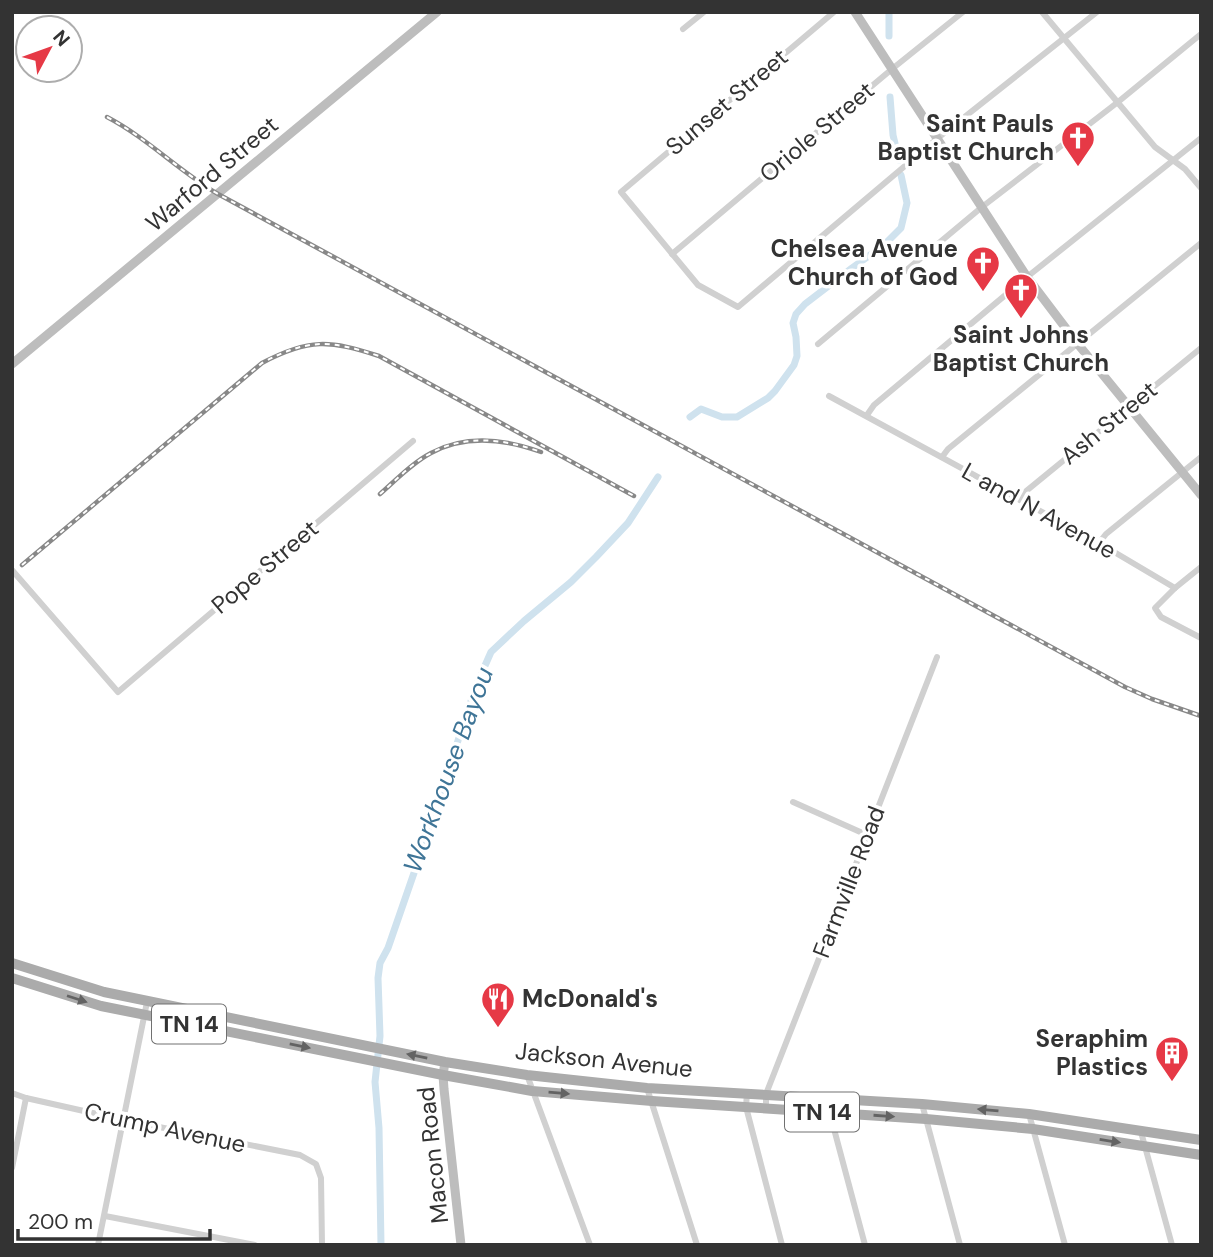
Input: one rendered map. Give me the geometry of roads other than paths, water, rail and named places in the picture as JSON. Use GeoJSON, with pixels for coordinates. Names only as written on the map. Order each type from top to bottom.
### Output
{"type":"FeatureCollection","features":[{"type":"Feature","properties":{"kind":"main road","name":"Warford Street"},"geometry":{"type":"LineString","coordinates":[[12,364],[437,12]]}},
{"type":"Feature","properties":{"kind":"main road"},"geometry":{"type":"LineString","coordinates":[[855,12],[1027,277],[1201,495]]}},
{"type":"Feature","properties":{"kind":"main road","name":"Jackson Avenue"},"geometry":{"type":"LineString","coordinates":[[12,964],[147,1002],[527,1076],[647,1088],[922,1104],[1029,1114],[1201,1140]]}},
{"type":"Feature","properties":{"kind":"main road","name":"Jackson Avenue"},"geometry":{"type":"LineString","coordinates":[[12,978],[100,1006],[532,1091],[1033,1129],[1201,1155]]}},
{"type":"Feature","properties":{"kind":"main road","name":"Macon Road"},"geometry":{"type":"LineString","coordinates":[[445,1062],[443,1075],[461,1245]]}},
{"type":"Feature","properties":{"kind":"street"},"geometry":{"type":"LineString","coordinates":[[683,29],[704,12]]}},
{"type":"Feature","properties":{"kind":"street","name":"Sunset Street"},"geometry":{"type":"LineString","coordinates":[[672,254],[621,192],[834,12]]}},
{"type":"Feature","properties":{"kind":"street","name":"Oriole Street"},"geometry":{"type":"LineString","coordinates":[[672,254],[963,12]]}},
{"type":"Feature","properties":{"kind":"street"},"geometry":{"type":"LineString","coordinates":[[1042,12],[1155,147],[1185,169],[1201,188]]}},
{"type":"Feature","properties":{"kind":"street"},"geometry":{"type":"LineString","coordinates":[[672,254],[698,285],[738,307],[938,138],[1097,12]]}},
{"type":"Feature","properties":{"kind":"street"},"geometry":{"type":"LineString","coordinates":[[818,344],[982,207],[1201,34]]}},
{"type":"Feature","properties":{"kind":"street"},"geometry":{"type":"LineString","coordinates":[[867,415],[874,405],[1027,277],[1201,138]]}},
{"type":"Feature","properties":{"kind":"street"},"geometry":{"type":"LineString","coordinates":[[942,457],[948,449],[1077,342],[1201,243]]}},
{"type":"Feature","properties":{"kind":"street","name":"Ash Street"},"geometry":{"type":"LineString","coordinates":[[1020,500],[1025,492],[1201,348]]}},
{"type":"Feature","properties":{"kind":"street","name":"L and N Avenue"},"geometry":{"type":"LineString","coordinates":[[829,396],[1099,543],[1175,588]]}},
{"type":"Feature","properties":{"kind":"street","name":"Pope Street"},"geometry":{"type":"LineString","coordinates":[[12,570],[118,692],[413,441]]}},
{"type":"Feature","properties":{"kind":"street"},"geometry":{"type":"LineString","coordinates":[[1099,543],[1106,534],[1201,457]]}},
{"type":"Feature","properties":{"kind":"street"},"geometry":{"type":"LineString","coordinates":[[1201,567],[1155,608],[1161,617],[1201,638]]}},
{"type":"Feature","properties":{"kind":"street","name":"Farmville Road"},"geometry":{"type":"LineString","coordinates":[[766,1108],[766,1094],[937,657]]}},
{"type":"Feature","properties":{"kind":"street"},"geometry":{"type":"LineString","coordinates":[[793,803],[867,835]]}},
{"type":"Feature","properties":{"kind":"street"},"geometry":{"type":"LineString","coordinates":[[98,1245],[147,1002]]}},
{"type":"Feature","properties":{"kind":"street"},"geometry":{"type":"LineString","coordinates":[[527,1076],[590,1245]]}},
{"type":"Feature","properties":{"kind":"street"},"geometry":{"type":"LineString","coordinates":[[647,1088],[697,1245]]}},
{"type":"Feature","properties":{"kind":"street","name":"Crump Avenue"},"geometry":{"type":"LineString","coordinates":[[12,1093],[124,1120],[300,1155],[316,1164],[321,1178],[321,1245]]}},
{"type":"Feature","properties":{"kind":"street"},"geometry":{"type":"LineString","coordinates":[[747,1093],[746,1107],[782,1245]]}},
{"type":"Feature","properties":{"kind":"street"},"geometry":{"type":"LineString","coordinates":[[12,1168],[26,1098]]}},
{"type":"Feature","properties":{"kind":"street"},"geometry":{"type":"LineString","coordinates":[[826,1099],[865,1245]]}},
{"type":"Feature","properties":{"kind":"street"},"geometry":{"type":"LineString","coordinates":[[922,1104],[960,1245]]}},
{"type":"Feature","properties":{"kind":"street"},"geometry":{"type":"LineString","coordinates":[[1029,1114],[1065,1245]]}},
{"type":"Feature","properties":{"kind":"street"},"geometry":{"type":"LineString","coordinates":[[1141,1132],[1172,1245]]}},
{"type":"Feature","properties":{"kind":"street"},"geometry":{"type":"LineString","coordinates":[[105,1216],[255,1245]]}},
{"type":"Feature","properties":{"kind":"waterway","name":"Workhouse Bayou"},"geometry":{"type":"LineString","coordinates":[[889,12],[889,36]]}},
{"type":"Feature","properties":{"kind":"waterway","name":"Workhouse Bayou"},"geometry":{"type":"LineString","coordinates":[[890,97],[893,135],[899,160]]}},
{"type":"Feature","properties":{"kind":"waterway","name":"Workhouse Bayou"},"geometry":{"type":"LineString","coordinates":[[690,417],[701,409],[722,417],[737,417],[775,391],[794,365],[797,356],[793,323],[796,314],[805,304],[884,245],[901,228],[907,203],[901,175]]}},
{"type":"Feature","properties":{"kind":"waterway","name":"Workhouse Bayou"},"geometry":{"type":"LineString","coordinates":[[381,1245],[379,1128],[375,1082],[380,1036],[380,963],[388,948],[476,686],[491,652],[596,557],[628,523],[658,477]]}},
{"type":"Feature","properties":{"kind":"railway"},"geometry":{"type":"LineString","coordinates":[[107,117],[218,194],[1125,687],[1201,716]]}},
{"type":"Feature","properties":{"kind":"railway"},"geometry":{"type":"LineString","coordinates":[[22,565],[262,363],[293,349],[320,344],[347,347],[379,356],[634,496]]}},
{"type":"Feature","properties":{"kind":"railway"},"geometry":{"type":"LineString","coordinates":[[380,494],[424,457],[458,443],[486,440],[541,452]]}},
{"type":"Feature","properties":{"kind":"place","name":"Saint Pauls Baptist Church"},"geometry":{"type":"Point","coordinates":[1078,168]}},
{"type":"Feature","properties":{"kind":"place","name":"Chelsea Avenue Church of God"},"geometry":{"type":"Point","coordinates":[983,293]}},
{"type":"Feature","properties":{"kind":"place","name":"Saint Johns Baptist Church"},"geometry":{"type":"Point","coordinates":[1021,320]}},
{"type":"Feature","properties":{"kind":"place","name":"McDonald's"},"geometry":{"type":"Point","coordinates":[498,1029]}},
{"type":"Feature","properties":{"kind":"place","name":"Seraphim Plastics"},"geometry":{"type":"Point","coordinates":[1172,1083]}}]}
